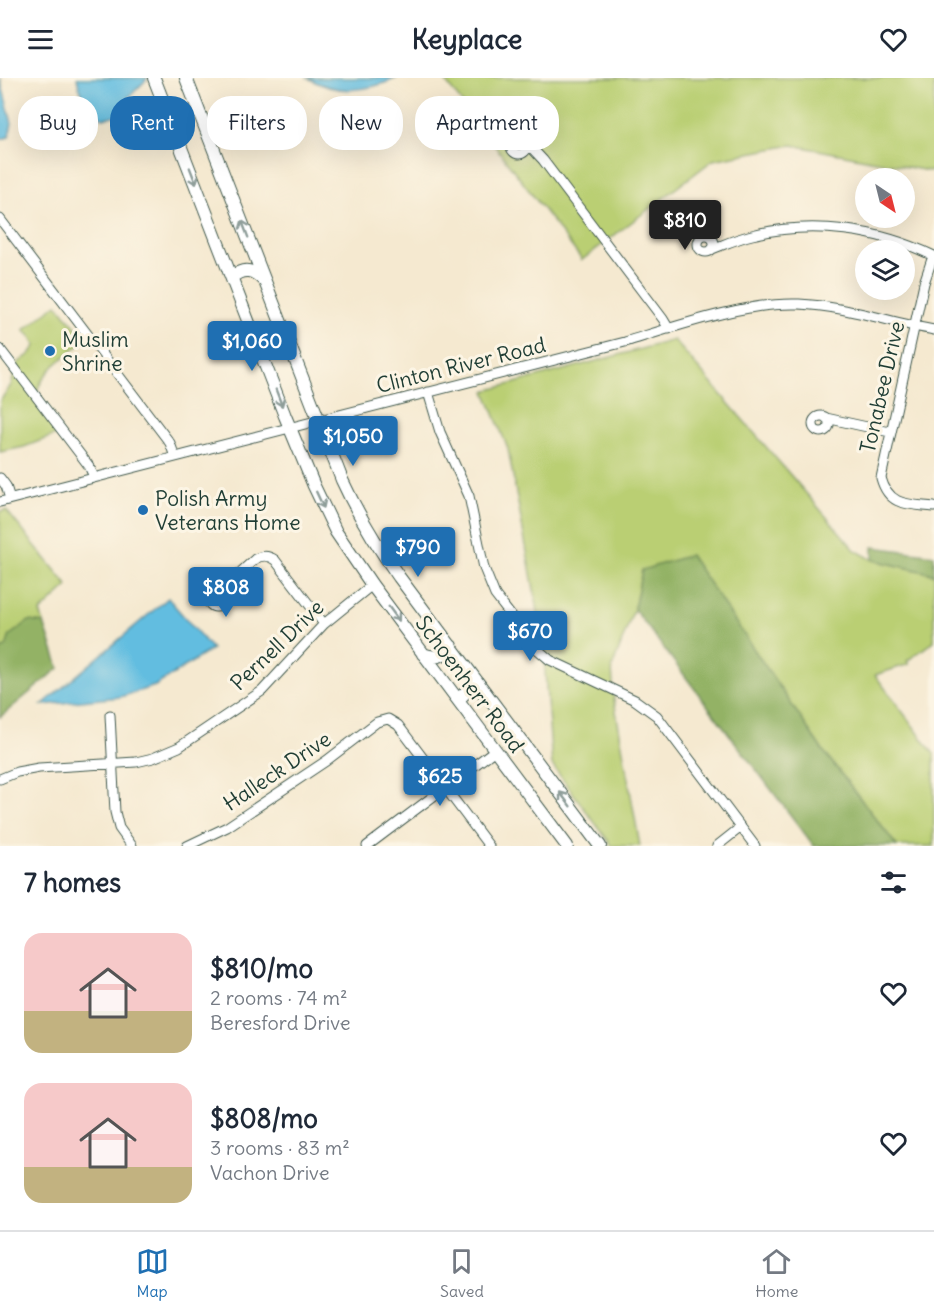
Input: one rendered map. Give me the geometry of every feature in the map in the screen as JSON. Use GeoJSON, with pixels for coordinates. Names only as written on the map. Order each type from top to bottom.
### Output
{"type":"FeatureCollection","features":[{"type":"Feature","properties":{"kind":"main road","name":"Schoenherr Road"},"geometry":{"type":"LineString","coordinates":[[154,78],[290,428],[330,519],[345,546],[372,585],[567,846]]}},
{"type":"Feature","properties":{"kind":"main road","name":"Schoenherr Road"},"geometry":{"type":"LineString","coordinates":[[186,78],[342,480],[364,524],[388,562],[600,846]]}},
{"type":"Feature","properties":{"kind":"main road"},"geometry":{"type":"LineString","coordinates":[[232,277],[249,270],[259,275],[266,283]]}},
{"type":"Feature","properties":{"kind":"main road"},"geometry":{"type":"LineString","coordinates":[[423,654],[440,656],[451,646]]}},
{"type":"Feature","properties":{"kind":"main road"},"geometry":{"type":"LineString","coordinates":[[458,700],[469,689],[486,694]]}},
{"type":"Feature","properties":{"kind":"street"},"geometry":{"type":"LineString","coordinates":[[530,150],[543,160],[669,329]]}},
{"type":"Feature","properties":{"kind":"street"},"geometry":{"type":"LineString","coordinates":[[0,219],[170,443],[175,457]]}},
{"type":"Feature","properties":{"kind":"street"},"geometry":{"type":"LineString","coordinates":[[725,244],[708,236],[702,236],[698,243],[702,251],[708,252],[752,235],[779,231],[831,229],[878,235],[934,256]]}},
{"type":"Feature","properties":{"kind":"street"},"geometry":{"type":"LineString","coordinates":[[712,239],[714,244],[712,249]]}},
{"type":"Feature","properties":{"kind":"street","name":"Tonabee Drive"},"geometry":{"type":"LineString","coordinates":[[934,256],[924,282],[881,474],[882,483],[887,492],[899,502],[934,507]]}},
{"type":"Feature","properties":{"kind":"street","name":"Clinton River Road"},"geometry":{"type":"LineString","coordinates":[[0,502],[742,310],[790,304],[838,309],[934,330]]}},
{"type":"Feature","properties":{"kind":"street"},"geometry":{"type":"LineString","coordinates":[[0,349],[89,466],[94,477]]}},
{"type":"Feature","properties":{"kind":"street"},"geometry":{"type":"LineString","coordinates":[[428,392],[440,432],[470,496],[484,568],[495,595],[536,648],[550,660],[635,700],[657,716],[755,846]]}},
{"type":"Feature","properties":{"kind":"street"},"geometry":{"type":"LineString","coordinates":[[830,422],[890,432]]}},
{"type":"Feature","properties":{"kind":"street"},"geometry":{"type":"LineString","coordinates":[[0,478],[6,486],[10,499]]}},
{"type":"Feature","properties":{"kind":"street"},"geometry":{"type":"LineString","coordinates":[[220,591],[255,559],[270,557],[275,560],[324,624]]}},
{"type":"Feature","properties":{"kind":"street","name":"Pernell Drive"},"geometry":{"type":"LineString","coordinates":[[0,779],[17,772],[39,768],[136,762],[160,756],[179,747],[262,691],[324,624],[372,585]]}},
{"type":"Feature","properties":{"kind":"street"},"geometry":{"type":"LineString","coordinates":[[110,715],[116,820],[132,846]]}},
{"type":"Feature","properties":{"kind":"street","name":"Halleck Drive"},"geometry":{"type":"LineString","coordinates":[[187,846],[227,827],[326,761],[383,719],[392,720],[398,725],[445,787]]}},
{"type":"Feature","properties":{"kind":"street"},"geometry":{"type":"LineString","coordinates":[[367,846],[495,750]]}},
{"type":"Feature","properties":{"kind":"street"},"geometry":{"type":"LineString","coordinates":[[445,787],[489,846]]}},
{"type":"Feature","properties":{"kind":"street"},"geometry":{"type":"LineString","coordinates":[[717,846],[741,827]]}},
{"type":"Feature","properties":{"kind":"green space"},"geometry":{"type":"Polygon","coordinates":[[[443,78],[934,78],[934,172],[792,145],[713,160],[582,260],[498,150],[559,150],[559,96],[457,96],[443,78]]]}},
{"type":"Feature","properties":{"kind":"green space"},"geometry":{"type":"Polygon","coordinates":[[[57,304],[86,340],[47,373],[37,391],[35,401],[61,433],[24,447],[0,452],[0,401],[11,385],[18,363],[36,346],[24,330],[57,304]]]}},
{"type":"Feature","properties":{"kind":"green space"},"geometry":{"type":"Polygon","coordinates":[[[674,340],[855,550],[873,560],[934,574],[934,641],[907,661],[909,664],[875,675],[934,754],[934,846],[897,846],[821,748],[739,628],[642,570],[634,609],[612,668],[614,700],[640,846],[612,846],[552,765],[542,633],[508,449],[485,391],[674,340]]]}},
{"type":"Feature","properties":{"kind":"green space"},"geometry":{"type":"Polygon","coordinates":[[[6,510],[68,586],[40,612],[59,668],[0,717],[0,512],[6,510]]]}},
{"type":"Feature","properties":{"kind":"green space"},"geometry":{"type":"Polygon","coordinates":[[[873,547],[934,555],[934,574],[873,560],[873,547]]]}},
{"type":"Feature","properties":{"kind":"green space"},"geometry":{"type":"Polygon","coordinates":[[[690,555],[821,748],[897,846],[814,846],[634,609],[642,570],[690,555]]]}},
{"type":"Feature","properties":{"kind":"green space"},"geometry":{"type":"Polygon","coordinates":[[[29,621],[44,623],[59,668],[0,717],[0,649],[6,647],[10,635],[29,621]]]}},
{"type":"Feature","properties":{"kind":"water"},"geometry":{"type":"Polygon","coordinates":[[[0,78],[12,123],[9,137],[0,139],[0,78]]]}},
{"type":"Feature","properties":{"kind":"water"},"geometry":{"type":"Polygon","coordinates":[[[77,78],[148,78],[130,96],[110,96],[110,117],[103,118],[98,115],[98,96],[83,96],[77,78]]]}},
{"type":"Feature","properties":{"kind":"water"},"geometry":{"type":"Polygon","coordinates":[[[308,78],[397,78],[375,86],[353,90],[330,87],[308,78]]]}},
{"type":"Feature","properties":{"kind":"water"},"geometry":{"type":"Polygon","coordinates":[[[168,598],[212,649],[155,686],[120,697],[42,705],[168,598]]]}},
{"type":"Feature","properties":{"kind":"place","name":"Muslim Shrine"},"geometry":{"type":"Point","coordinates":[50,351]}},
{"type":"Feature","properties":{"kind":"place","name":"Polish Army Veterans Home"},"geometry":{"type":"Point","coordinates":[143,510]}}]}
